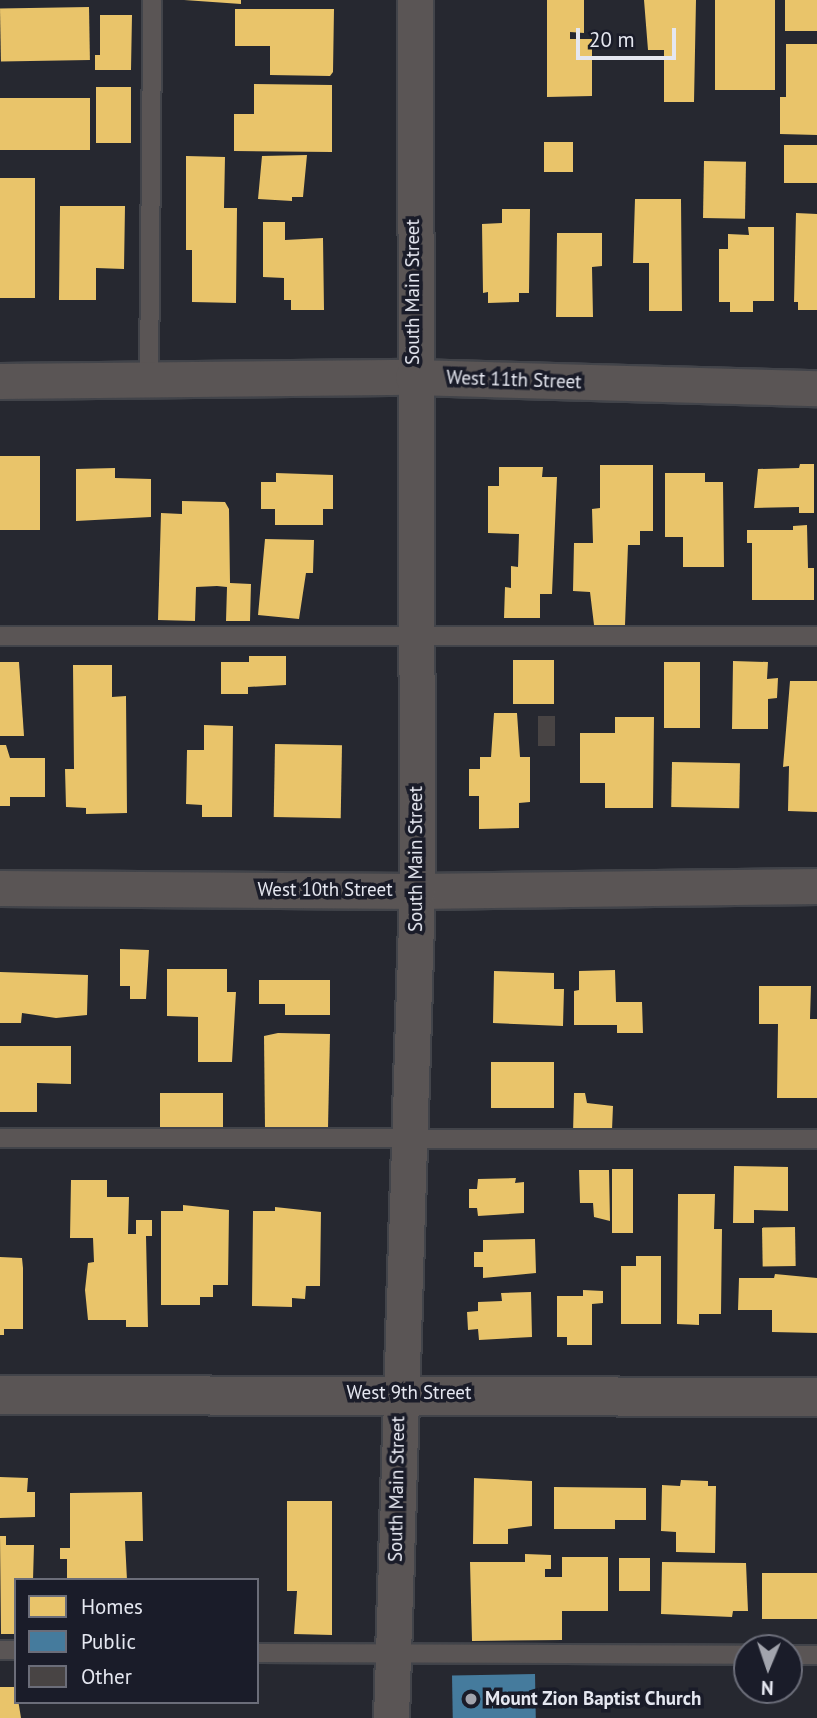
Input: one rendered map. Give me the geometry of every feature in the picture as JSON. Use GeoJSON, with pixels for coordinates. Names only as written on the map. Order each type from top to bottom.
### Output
{"type":"FeatureCollection","features":[{"type":"Feature","properties":{"kind":"street","name":"South Main Street"},"geometry":{"type":"LineString","coordinates":[[391,1718],[399,1392],[417,891],[413,377],[415,0]]}},
{"type":"Feature","properties":{"kind":"street","name":"West 11th Street"},"geometry":{"type":"LineString","coordinates":[[0,381],[413,377],[817,388]]}},
{"type":"Feature","properties":{"kind":"street","name":"West 10th Street"},"geometry":{"type":"LineString","coordinates":[[0,888],[417,891],[817,886]]}},
{"type":"Feature","properties":{"kind":"street","name":"West 9th Street"},"geometry":{"type":"LineString","coordinates":[[0,1395],[399,1392],[817,1397]]}},
{"type":"Feature","properties":{"kind":"lane"},"geometry":{"type":"LineString","coordinates":[[149,380],[152,0]]}},
{"type":"Feature","properties":{"kind":"lane"},"geometry":{"type":"LineString","coordinates":[[0,636],[817,636]]}},
{"type":"Feature","properties":{"kind":"lane"},"geometry":{"type":"LineString","coordinates":[[0,1138],[408,1141],[817,1139]]}},
{"type":"Feature","properties":{"kind":"lane"},"geometry":{"type":"LineString","coordinates":[[259,1653],[733,1655]]}},
{"type":"Feature","properties":{"kind":"building: Homes"},"geometry":{"type":"Polygon","coordinates":[[[184,0],[241,0],[241,4],[184,0]]]}},
{"type":"Feature","properties":{"kind":"building: Homes"},"geometry":{"type":"Polygon","coordinates":[[[547,0],[584,0],[584,33],[570,32],[570,39],[592,39],[592,96],[547,97],[547,0]]]}},
{"type":"Feature","properties":{"kind":"building: Homes"},"geometry":{"type":"Polygon","coordinates":[[[644,0],[696,0],[694,102],[664,102],[664,50],[648,50],[644,0]]]}},
{"type":"Feature","properties":{"kind":"building: Homes"},"geometry":{"type":"Polygon","coordinates":[[[715,0],[775,0],[775,90],[715,90],[715,0]]]}},
{"type":"Feature","properties":{"kind":"building: Homes"},"geometry":{"type":"Polygon","coordinates":[[[785,0],[817,0],[817,31],[785,31],[785,0]]]}},
{"type":"Feature","properties":{"kind":"building: Homes"},"geometry":{"type":"Polygon","coordinates":[[[89,7],[90,60],[1,62],[0,9],[89,7]]]}},
{"type":"Feature","properties":{"kind":"building: Homes"},"geometry":{"type":"Polygon","coordinates":[[[235,9],[334,9],[333,72],[330,76],[270,75],[270,46],[235,46],[235,9]]]}},
{"type":"Feature","properties":{"kind":"building: Homes"},"geometry":{"type":"Polygon","coordinates":[[[100,15],[132,15],[131,70],[95,70],[95,55],[100,55],[100,15]]]}},
{"type":"Feature","properties":{"kind":"building: Homes"},"geometry":{"type":"Polygon","coordinates":[[[786,44],[817,44],[817,135],[780,134],[780,97],[786,97],[786,44]]]}},
{"type":"Feature","properties":{"kind":"building: Homes"},"geometry":{"type":"Polygon","coordinates":[[[254,84],[332,85],[332,152],[234,151],[234,114],[254,114],[254,84]]]}},
{"type":"Feature","properties":{"kind":"building: Homes"},"geometry":{"type":"Polygon","coordinates":[[[96,87],[131,87],[131,143],[96,143],[96,87]]]}},
{"type":"Feature","properties":{"kind":"building: Homes"},"geometry":{"type":"Polygon","coordinates":[[[0,98],[90,98],[90,150],[0,150],[0,98]]]}},
{"type":"Feature","properties":{"kind":"building: Homes"},"geometry":{"type":"Polygon","coordinates":[[[544,142],[573,142],[573,172],[544,172],[544,142]]]}},
{"type":"Feature","properties":{"kind":"building: Homes"},"geometry":{"type":"Polygon","coordinates":[[[784,145],[817,145],[817,183],[784,183],[784,145]]]}},
{"type":"Feature","properties":{"kind":"building: Homes"},"geometry":{"type":"Polygon","coordinates":[[[307,155],[303,197],[292,197],[292,201],[258,199],[262,156],[307,155]]]}},
{"type":"Feature","properties":{"kind":"building: Homes"},"geometry":{"type":"Polygon","coordinates":[[[186,156],[225,157],[224,208],[237,208],[236,303],[192,302],[192,250],[186,250],[186,156]]]}},
{"type":"Feature","properties":{"kind":"building: Homes"},"geometry":{"type":"Polygon","coordinates":[[[704,161],[746,162],[745,219],[703,218],[704,161]]]}},
{"type":"Feature","properties":{"kind":"building: Homes"},"geometry":{"type":"Polygon","coordinates":[[[0,178],[35,178],[35,298],[0,298],[0,178]]]}},
{"type":"Feature","properties":{"kind":"building: Homes"},"geometry":{"type":"Polygon","coordinates":[[[635,199],[681,199],[682,311],[649,311],[649,263],[633,263],[635,199]]]}},
{"type":"Feature","properties":{"kind":"building: Homes"},"geometry":{"type":"Polygon","coordinates":[[[60,206],[125,206],[124,269],[96,268],[96,300],[59,300],[60,206]]]}},
{"type":"Feature","properties":{"kind":"building: Homes"},"geometry":{"type":"Polygon","coordinates":[[[502,209],[530,209],[529,293],[519,293],[519,302],[488,303],[488,292],[483,293],[482,224],[502,223],[502,209]]]}},
{"type":"Feature","properties":{"kind":"building: Homes"},"geometry":{"type":"Polygon","coordinates":[[[796,213],[817,214],[817,310],[798,310],[798,302],[794,302],[796,213]]]}},
{"type":"Feature","properties":{"kind":"building: Homes"},"geometry":{"type":"Polygon","coordinates":[[[263,222],[285,222],[285,240],[323,238],[324,310],[291,310],[291,300],[284,300],[284,278],[263,277],[263,222]]]}},
{"type":"Feature","properties":{"kind":"building: Homes"},"geometry":{"type":"Polygon","coordinates":[[[748,227],[774,227],[774,301],[753,301],[753,312],[730,312],[730,302],[719,302],[719,249],[728,249],[728,234],[749,235],[748,227]]]}},
{"type":"Feature","properties":{"kind":"building: Homes"},"geometry":{"type":"Polygon","coordinates":[[[557,233],[602,233],[602,266],[592,267],[593,317],[556,317],[557,233]]]}},
{"type":"Feature","properties":{"kind":"building: Homes"},"geometry":{"type":"Polygon","coordinates":[[[0,456],[40,456],[40,530],[0,530],[0,456]]]}},
{"type":"Feature","properties":{"kind":"building: Homes"},"geometry":{"type":"Polygon","coordinates":[[[800,464],[814,464],[814,513],[799,513],[799,507],[754,508],[758,469],[799,468],[800,464]]]}},
{"type":"Feature","properties":{"kind":"building: Homes"},"geometry":{"type":"Polygon","coordinates":[[[600,465],[653,465],[653,531],[640,531],[640,545],[628,545],[625,625],[594,625],[590,592],[573,591],[574,543],[593,543],[592,509],[600,508],[600,465]]]}},
{"type":"Feature","properties":{"kind":"building: Homes"},"geometry":{"type":"Polygon","coordinates":[[[499,467],[543,467],[542,477],[557,477],[552,594],[540,594],[540,618],[504,618],[505,587],[511,588],[511,566],[518,567],[519,534],[488,533],[488,486],[499,486],[499,467]]]}},
{"type":"Feature","properties":{"kind":"building: Homes"},"geometry":{"type":"Polygon","coordinates":[[[115,468],[115,478],[151,479],[151,517],[76,521],[76,469],[115,468]]]}},
{"type":"Feature","properties":{"kind":"building: Homes"},"geometry":{"type":"Polygon","coordinates":[[[276,473],[333,475],[333,509],[323,509],[323,525],[275,525],[275,509],[261,509],[261,482],[276,482],[276,473]]]}},
{"type":"Feature","properties":{"kind":"building: Homes"},"geometry":{"type":"Polygon","coordinates":[[[665,473],[705,473],[705,482],[723,482],[724,567],[683,567],[683,537],[665,537],[665,473]]]}},
{"type":"Feature","properties":{"kind":"building: Homes"},"geometry":{"type":"Polygon","coordinates":[[[182,501],[225,502],[229,509],[230,583],[251,584],[250,621],[226,621],[227,587],[217,586],[196,587],[195,621],[158,620],[161,513],[182,514],[182,501]]]}},
{"type":"Feature","properties":{"kind":"building: Homes"},"geometry":{"type":"Polygon","coordinates":[[[807,525],[808,568],[814,568],[814,600],[752,600],[752,543],[747,543],[747,530],[793,530],[793,526],[807,525]]]}},
{"type":"Feature","properties":{"kind":"building: Homes"},"geometry":{"type":"Polygon","coordinates":[[[265,539],[314,540],[313,573],[306,573],[299,619],[258,615],[265,539]]]}},
{"type":"Feature","properties":{"kind":"building: Homes"},"geometry":{"type":"Polygon","coordinates":[[[249,656],[286,656],[286,685],[248,687],[248,694],[221,694],[221,662],[249,662],[249,656]]]}},
{"type":"Feature","properties":{"kind":"building: Homes"},"geometry":{"type":"Polygon","coordinates":[[[513,660],[554,660],[554,704],[513,704],[513,660]]]}},
{"type":"Feature","properties":{"kind":"building: Homes"},"geometry":{"type":"Polygon","coordinates":[[[733,661],[768,662],[767,679],[778,678],[777,698],[768,699],[768,729],[732,729],[733,661]]]}},
{"type":"Feature","properties":{"kind":"building: Homes"},"geometry":{"type":"Polygon","coordinates":[[[0,662],[19,662],[24,736],[0,736],[0,662]]]}},
{"type":"Feature","properties":{"kind":"building: Homes"},"geometry":{"type":"Polygon","coordinates":[[[664,662],[700,662],[700,728],[664,728],[664,662]]]}},
{"type":"Feature","properties":{"kind":"building: Homes"},"geometry":{"type":"Polygon","coordinates":[[[73,665],[112,665],[112,697],[126,696],[127,813],[86,814],[86,808],[66,807],[65,769],[74,769],[73,665]]]}},
{"type":"Feature","properties":{"kind":"building: Homes"},"geometry":{"type":"Polygon","coordinates":[[[790,681],[817,681],[817,812],[788,811],[789,766],[783,767],[790,681]]]}},
{"type":"Feature","properties":{"kind":"building: Homes"},"geometry":{"type":"Polygon","coordinates":[[[494,713],[517,713],[520,757],[530,757],[530,802],[519,803],[519,828],[479,829],[479,796],[469,796],[469,769],[480,769],[480,757],[491,757],[494,713]]]}},
{"type":"Feature","properties":{"kind":"building: Homes"},"geometry":{"type":"Polygon","coordinates":[[[615,717],[654,717],[653,808],[605,808],[605,783],[580,783],[580,733],[615,733],[615,717]]]}},
{"type":"Feature","properties":{"kind":"building: Homes"},"geometry":{"type":"Polygon","coordinates":[[[204,725],[233,726],[232,817],[202,817],[202,805],[186,804],[187,750],[204,750],[204,725]]]}},
{"type":"Feature","properties":{"kind":"building: Homes"},"geometry":{"type":"Polygon","coordinates":[[[275,744],[342,745],[341,818],[274,817],[275,744]]]}},
{"type":"Feature","properties":{"kind":"building: Homes"},"geometry":{"type":"Polygon","coordinates":[[[0,745],[6,745],[10,758],[45,758],[45,797],[10,797],[10,806],[0,806],[0,745]]]}},
{"type":"Feature","properties":{"kind":"building: Homes"},"geometry":{"type":"Polygon","coordinates":[[[672,762],[740,763],[739,808],[671,807],[672,762]]]}},
{"type":"Feature","properties":{"kind":"building: Homes"},"geometry":{"type":"Polygon","coordinates":[[[120,949],[149,950],[146,999],[130,999],[130,986],[120,986],[120,949]]]}},
{"type":"Feature","properties":{"kind":"building: Homes"},"geometry":{"type":"Polygon","coordinates":[[[167,969],[227,969],[227,992],[236,992],[232,1062],[198,1062],[198,1017],[167,1016],[167,969]]]}},
{"type":"Feature","properties":{"kind":"building: Homes"},"geometry":{"type":"Polygon","coordinates":[[[615,970],[616,1002],[642,1002],[643,1033],[617,1033],[617,1025],[574,1025],[574,991],[579,990],[579,971],[615,970]]]}},
{"type":"Feature","properties":{"kind":"building: Homes"},"geometry":{"type":"Polygon","coordinates":[[[494,971],[554,973],[554,989],[564,989],[563,1026],[493,1023],[494,971]]]}},
{"type":"Feature","properties":{"kind":"building: Homes"},"geometry":{"type":"Polygon","coordinates":[[[0,972],[88,975],[87,1015],[56,1018],[22,1013],[21,1023],[0,1023],[0,972]]]}},
{"type":"Feature","properties":{"kind":"building: Homes"},"geometry":{"type":"Polygon","coordinates":[[[259,980],[330,980],[330,1015],[285,1015],[285,1004],[259,1004],[259,980]]]}},
{"type":"Feature","properties":{"kind":"building: Homes"},"geometry":{"type":"Polygon","coordinates":[[[759,986],[811,986],[810,1019],[817,1019],[817,1098],[777,1098],[778,1024],[759,1024],[759,986]]]}},
{"type":"Feature","properties":{"kind":"building: Homes"},"geometry":{"type":"Polygon","coordinates":[[[278,1033],[330,1034],[328,1128],[265,1128],[264,1036],[278,1033]]]}},
{"type":"Feature","properties":{"kind":"building: Homes"},"geometry":{"type":"Polygon","coordinates":[[[0,1046],[71,1046],[71,1084],[37,1083],[37,1112],[0,1112],[0,1046]]]}},
{"type":"Feature","properties":{"kind":"building: Homes"},"geometry":{"type":"Polygon","coordinates":[[[491,1062],[554,1062],[554,1108],[491,1108],[491,1062]]]}},
{"type":"Feature","properties":{"kind":"building: Homes"},"geometry":{"type":"Polygon","coordinates":[[[160,1093],[223,1093],[223,1129],[160,1129],[160,1093]]]}},
{"type":"Feature","properties":{"kind":"building: Homes"},"geometry":{"type":"Polygon","coordinates":[[[574,1093],[585,1093],[587,1103],[613,1106],[612,1130],[573,1133],[574,1093]]]}},
{"type":"Feature","properties":{"kind":"building: Homes"},"geometry":{"type":"Polygon","coordinates":[[[734,1166],[788,1167],[788,1211],[754,1210],[754,1223],[733,1223],[734,1166]]]}},
{"type":"Feature","properties":{"kind":"building: Homes"},"geometry":{"type":"Polygon","coordinates":[[[612,1169],[633,1169],[633,1233],[612,1233],[612,1169]]]}},
{"type":"Feature","properties":{"kind":"building: Homes"},"geometry":{"type":"Polygon","coordinates":[[[579,1170],[609,1170],[610,1221],[594,1217],[593,1203],[580,1203],[579,1170]]]}},
{"type":"Feature","properties":{"kind":"building: Homes"},"geometry":{"type":"Polygon","coordinates":[[[516,1178],[515,1183],[524,1182],[524,1213],[478,1216],[477,1208],[469,1208],[469,1189],[477,1189],[478,1179],[516,1178]]]}},
{"type":"Feature","properties":{"kind":"building: Homes"},"geometry":{"type":"Polygon","coordinates":[[[71,1180],[107,1180],[107,1197],[129,1197],[128,1234],[136,1234],[136,1220],[152,1220],[152,1236],[146,1236],[148,1327],[126,1327],[126,1320],[88,1320],[85,1290],[88,1263],[94,1262],[93,1238],[70,1238],[71,1180]]]}},
{"type":"Feature","properties":{"kind":"building: Homes"},"geometry":{"type":"Polygon","coordinates":[[[678,1194],[715,1194],[714,1229],[722,1229],[721,1314],[699,1314],[699,1325],[677,1324],[678,1194]]]}},
{"type":"Feature","properties":{"kind":"building: Homes"},"geometry":{"type":"Polygon","coordinates":[[[183,1205],[229,1210],[228,1285],[213,1285],[213,1297],[200,1297],[200,1305],[161,1305],[161,1211],[183,1211],[183,1205]]]}},
{"type":"Feature","properties":{"kind":"building: Homes"},"geometry":{"type":"Polygon","coordinates":[[[275,1207],[321,1212],[320,1286],[306,1286],[305,1299],[292,1298],[292,1307],[252,1306],[253,1211],[275,1211],[275,1207]]]}},
{"type":"Feature","properties":{"kind":"building: Homes"},"geometry":{"type":"Polygon","coordinates":[[[795,1227],[796,1266],[763,1267],[762,1228],[795,1227]]]}},
{"type":"Feature","properties":{"kind":"building: Homes"},"geometry":{"type":"Polygon","coordinates":[[[535,1239],[536,1273],[483,1278],[483,1267],[474,1267],[474,1252],[483,1252],[483,1240],[535,1239]]]}},
{"type":"Feature","properties":{"kind":"building: Homes"},"geometry":{"type":"Polygon","coordinates":[[[636,1256],[661,1256],[661,1324],[621,1324],[621,1266],[636,1266],[636,1256]]]}},
{"type":"Feature","properties":{"kind":"building: Homes"},"geometry":{"type":"Polygon","coordinates":[[[0,1257],[22,1258],[23,1268],[23,1329],[4,1329],[4,1335],[0,1335],[0,1257]]]}},
{"type":"Feature","properties":{"kind":"building: Homes"},"geometry":{"type":"Polygon","coordinates":[[[775,1274],[817,1278],[817,1333],[772,1332],[772,1310],[738,1310],[739,1278],[774,1278],[775,1274]]]}},
{"type":"Feature","properties":{"kind":"building: Homes"},"geometry":{"type":"Polygon","coordinates":[[[583,1290],[603,1291],[603,1303],[592,1304],[592,1345],[567,1345],[567,1337],[557,1337],[557,1296],[583,1296],[583,1290]]]}},
{"type":"Feature","properties":{"kind":"building: Homes"},"geometry":{"type":"Polygon","coordinates":[[[531,1292],[532,1337],[479,1340],[478,1329],[468,1330],[467,1312],[478,1311],[478,1302],[502,1301],[501,1293],[531,1292]]]}},
{"type":"Feature","properties":{"kind":"building: Homes"},"geometry":{"type":"Polygon","coordinates":[[[0,1477],[28,1478],[27,1492],[35,1492],[35,1517],[0,1518],[0,1477]]]}},
{"type":"Feature","properties":{"kind":"building: Homes"},"geometry":{"type":"Polygon","coordinates":[[[474,1478],[532,1481],[532,1526],[508,1529],[508,1544],[473,1544],[474,1478]]]}},
{"type":"Feature","properties":{"kind":"building: Homes"},"geometry":{"type":"Polygon","coordinates":[[[681,1480],[708,1481],[708,1486],[716,1486],[715,1553],[676,1552],[676,1532],[661,1531],[662,1485],[680,1486],[681,1480]]]}},
{"type":"Feature","properties":{"kind":"building: Homes"},"geometry":{"type":"Polygon","coordinates":[[[554,1487],[646,1488],[646,1520],[615,1520],[615,1529],[554,1529],[554,1487]]]}},
{"type":"Feature","properties":{"kind":"building: Homes"},"geometry":{"type":"Polygon","coordinates":[[[142,1492],[143,1541],[125,1541],[127,1578],[67,1578],[67,1559],[60,1559],[60,1548],[70,1548],[70,1493],[142,1492]]]}},
{"type":"Feature","properties":{"kind":"building: Homes"},"geometry":{"type":"Polygon","coordinates":[[[287,1501],[332,1501],[332,1635],[294,1634],[297,1591],[287,1591],[287,1501]]]}},
{"type":"Feature","properties":{"kind":"building: Homes"},"geometry":{"type":"Polygon","coordinates":[[[0,1536],[6,1536],[6,1545],[34,1545],[33,1578],[14,1578],[14,1634],[1,1634],[0,1536]]]}},
{"type":"Feature","properties":{"kind":"building: Homes"},"geometry":{"type":"Polygon","coordinates":[[[525,1554],[551,1555],[551,1569],[545,1569],[545,1577],[562,1577],[562,1557],[608,1557],[608,1611],[562,1611],[562,1640],[472,1641],[470,1562],[525,1562],[525,1554]]]}},
{"type":"Feature","properties":{"kind":"building: Homes"},"geometry":{"type":"Polygon","coordinates":[[[619,1558],[650,1558],[650,1591],[619,1591],[619,1558]]]}},
{"type":"Feature","properties":{"kind":"building: Homes"},"geometry":{"type":"Polygon","coordinates":[[[662,1562],[746,1563],[748,1611],[733,1611],[732,1617],[661,1614],[662,1562]]]}},
{"type":"Feature","properties":{"kind":"building: Homes"},"geometry":{"type":"Polygon","coordinates":[[[762,1573],[817,1573],[817,1619],[762,1619],[762,1573]]]}},
{"type":"Feature","properties":{"kind":"building: Homes"},"geometry":{"type":"Polygon","coordinates":[[[0,1687],[14,1687],[14,1704],[19,1704],[21,1718],[0,1718],[0,1687]]]}},
{"type":"Feature","properties":{"kind":"building: Public"},"geometry":{"type":"Polygon","coordinates":[[[535,1674],[536,1718],[453,1718],[452,1675],[535,1674]]]}},
{"type":"Feature","properties":{"kind":"building: Other"},"geometry":{"type":"Polygon","coordinates":[[[538,716],[555,716],[555,746],[538,746],[538,716]]]}},
{"type":"Feature","properties":{"kind":"place","name":"Mount Zion Baptist Church"},"geometry":{"type":"Point","coordinates":[471,1699]}}]}
